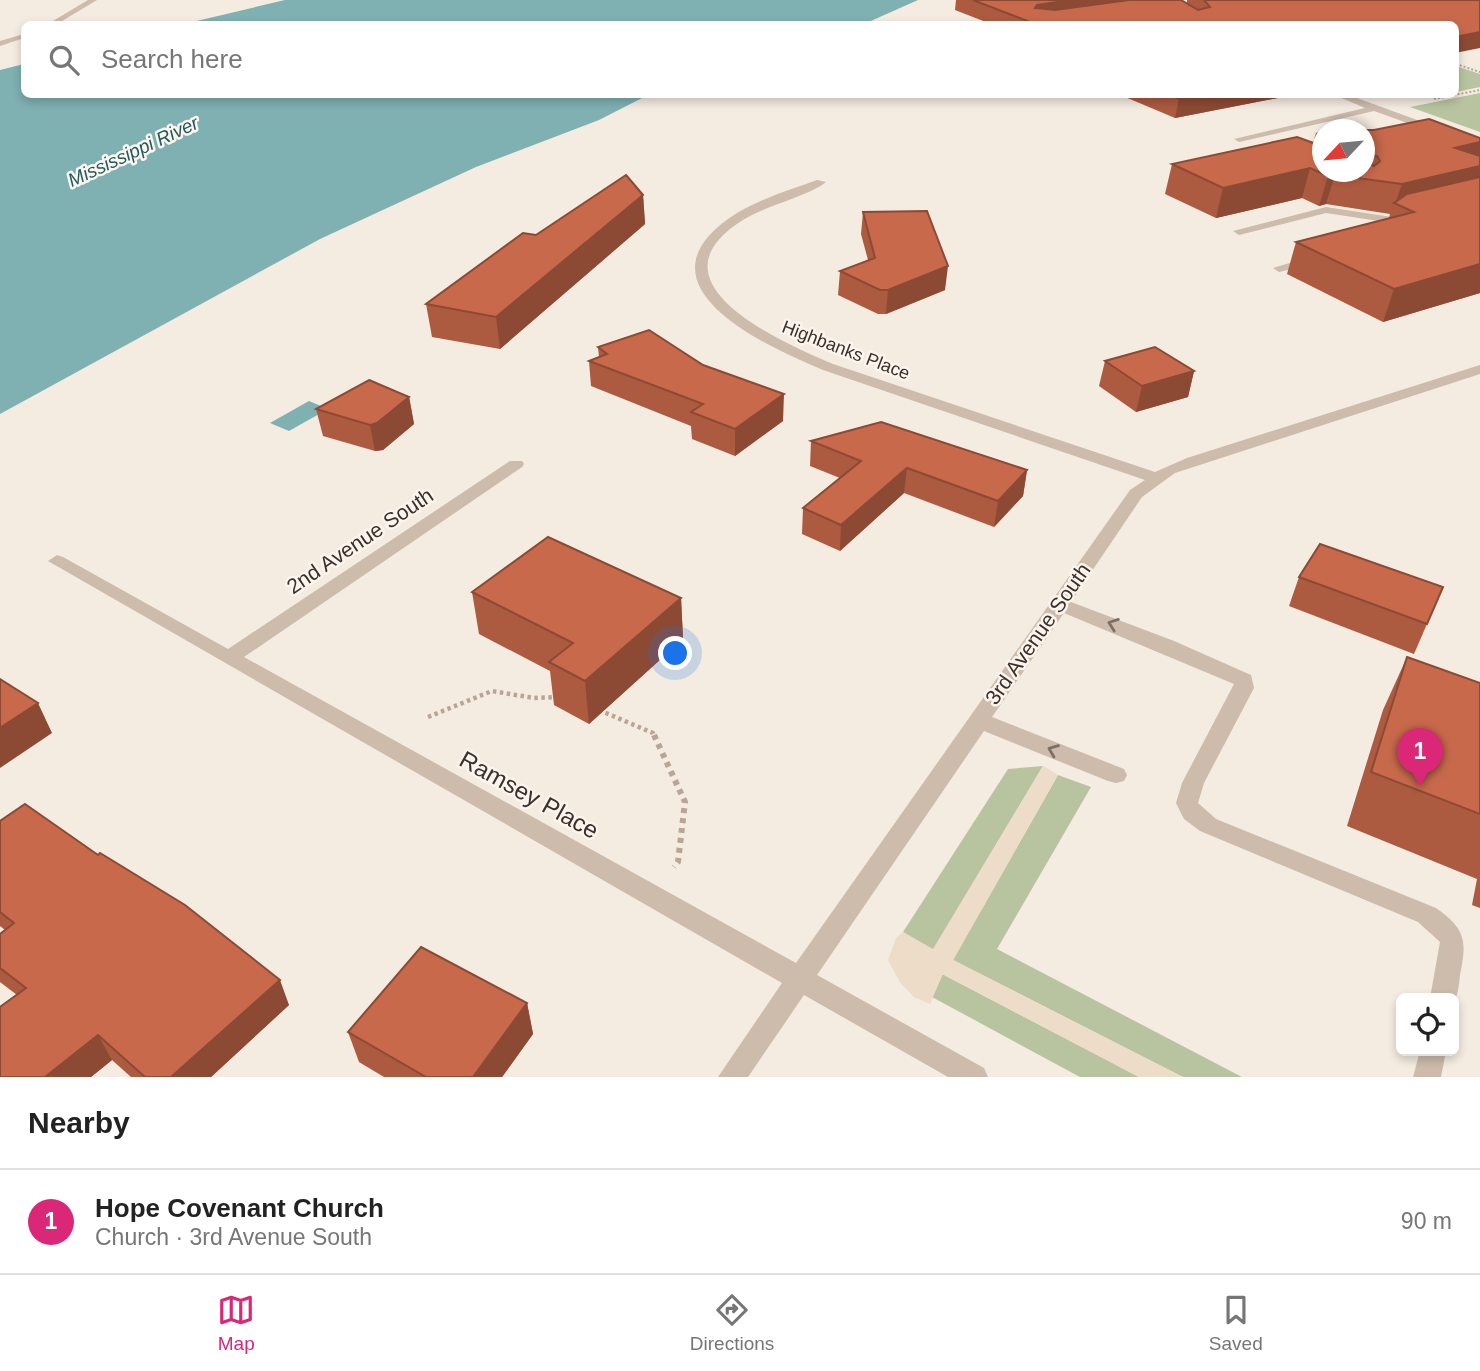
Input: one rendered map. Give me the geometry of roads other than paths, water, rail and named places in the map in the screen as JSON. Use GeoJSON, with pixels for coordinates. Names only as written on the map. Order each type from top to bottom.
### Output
{"type":"FeatureCollection","features":[{"type":"Feature","properties":{"kind":"street"},"geometry":{"type":"LineString","coordinates":[[57,21],[93,0]]}},
{"type":"Feature","properties":{"kind":"street"},"geometry":{"type":"LineString","coordinates":[[0,44],[21,37]]}},
{"type":"Feature","properties":{"kind":"street"},"geometry":{"type":"LineString","coordinates":[[1347,98],[1480,146]]}},
{"type":"Feature","properties":{"kind":"street"},"geometry":{"type":"LineString","coordinates":[[1261,148],[1239,139],[1375,108]]}},
{"type":"Feature","properties":{"kind":"street","name":"Highbanks Place"},"geometry":{"type":"LineString","coordinates":[[821,181],[739,218],[716,235],[705,249],[700,259],[701,272],[720,306],[735,320],[784,349],[828,367],[1156,478]]}},
{"type":"Feature","properties":{"kind":"street"},"geometry":{"type":"LineString","coordinates":[[1239,231],[1326,211],[1396,219],[1380,227]]}},
{"type":"Feature","properties":{"kind":"street"},"geometry":{"type":"LineString","coordinates":[[1279,268],[1329,255]]}},
{"type":"Feature","properties":{"kind":"street","name":"3rd Avenue South"},"geometry":{"type":"LineString","coordinates":[[732,1077],[1136,494],[1156,478],[1193,461],[1480,369]]}},
{"type":"Feature","properties":{"kind":"street","name":"2nd Avenue South"},"geometry":{"type":"LineString","coordinates":[[230,657],[516,464]]}},
{"type":"Feature","properties":{"kind":"street","name":"Ramsey Place"},"geometry":{"type":"LineString","coordinates":[[57,561],[974,1077]]}},
{"type":"Feature","properties":{"kind":"street"},"geometry":{"type":"LineString","coordinates":[[1059,604],[1167,646],[1244,680],[1244,688],[1193,783],[1187,803],[1192,813],[1208,825],[1427,915],[1445,929],[1452,940],[1444,993]]}},
{"type":"Feature","properties":{"kind":"street"},"geometry":{"type":"LineString","coordinates":[[978,720],[1116,775]]}},
{"type":"Feature","properties":{"kind":"water"},"geometry":{"type":"Polygon","coordinates":[[[285,0],[918,0],[871,21],[197,21],[285,0]]]}},
{"type":"Feature","properties":{"kind":"water","name":"Mississippi River"},"geometry":{"type":"Polygon","coordinates":[[[21,65],[21,98],[642,98],[599,120],[476,167],[320,239],[0,414],[0,70],[21,65]]]}},
{"type":"Feature","properties":{"kind":"water"},"geometry":{"type":"Polygon","coordinates":[[[309,401],[328,409],[289,431],[270,423],[309,401]]]}},
{"type":"Feature","properties":{"kind":"place","name":"Hope Covenant Church"},"geometry":{"type":"Point","coordinates":[1420,786]}}]}
